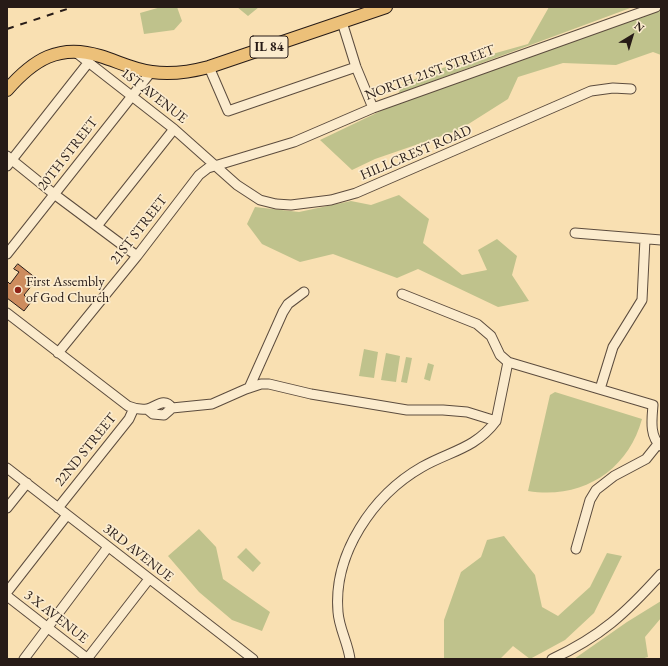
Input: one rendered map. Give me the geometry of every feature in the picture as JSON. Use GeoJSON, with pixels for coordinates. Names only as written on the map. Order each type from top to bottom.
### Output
{"type":"FeatureCollection","features":[{"type":"Feature","properties":{"kind":"main road","name":"IL 84"},"geometry":{"type":"LineString","coordinates":[[7,90],[31,65],[42,58],[56,53],[74,51],[98,55],[150,72],[174,74],[209,67],[386,7]]}},
{"type":"Feature","properties":{"kind":"street","name":"NORTH 21ST STREET"},"geometry":{"type":"LineString","coordinates":[[214,166],[294,142],[373,108],[656,7]]}},
{"type":"Feature","properties":{"kind":"street"},"geometry":{"type":"LineString","coordinates":[[342,22],[356,67],[373,108]]}},
{"type":"Feature","properties":{"kind":"street","name":"1ST AVENUE"},"geometry":{"type":"LineString","coordinates":[[74,51],[174,129],[214,166]]}},
{"type":"Feature","properties":{"kind":"street"},"geometry":{"type":"LineString","coordinates":[[88,63],[9,160],[137,256]]}},
{"type":"Feature","properties":{"kind":"street"},"geometry":{"type":"LineString","coordinates":[[209,67],[228,111],[356,67]]}},
{"type":"Feature","properties":{"kind":"street","name":"20TH STREET"},"geometry":{"type":"LineString","coordinates":[[7,254],[150,72]]}},
{"type":"Feature","properties":{"kind":"street","name":"HILLCREST ROAD"},"geometry":{"type":"LineString","coordinates":[[214,166],[237,185],[260,200],[276,204],[291,205],[331,200],[356,193],[398,176],[591,91],[613,88],[631,89]]}},
{"type":"Feature","properties":{"kind":"street"},"geometry":{"type":"LineString","coordinates":[[97,226],[174,129]]}},
{"type":"Feature","properties":{"kind":"street","name":"21ST STREET"},"geometry":{"type":"LineString","coordinates":[[58,353],[137,256],[199,175],[214,166]]}},
{"type":"Feature","properties":{"kind":"street"},"geometry":{"type":"LineString","coordinates":[[575,233],[661,240]]}},
{"type":"Feature","properties":{"kind":"street"},"geometry":{"type":"LineString","coordinates":[[600,389],[613,347],[642,300],[646,239]]}},
{"type":"Feature","properties":{"kind":"street"},"geometry":{"type":"LineString","coordinates":[[249,388],[283,312],[288,304],[304,292]]}},
{"type":"Feature","properties":{"kind":"street"},"geometry":{"type":"LineString","coordinates":[[402,294],[477,324],[491,336],[500,355],[508,362],[653,405],[652,426],[654,438],[660,445],[646,459],[614,476],[596,490],[590,500],[576,549]]}},
{"type":"Feature","properties":{"kind":"street"},"geometry":{"type":"LineString","coordinates":[[7,313],[120,402],[134,408],[147,409],[153,414],[164,415],[172,408],[212,404],[249,388],[261,384],[270,384],[311,394],[407,410],[467,412],[496,421]]}},
{"type":"Feature","properties":{"kind":"street"},"geometry":{"type":"LineString","coordinates":[[350,659],[341,628],[338,596],[343,566],[360,528],[384,496],[401,481],[422,466],[470,446],[483,436],[496,421],[508,362]]}},
{"type":"Feature","properties":{"kind":"street","name":"22ND STREET"},"geometry":{"type":"LineString","coordinates":[[58,508],[129,419],[134,408]]}},
{"type":"Feature","properties":{"kind":"street","name":"3RD AVENUE"},"geometry":{"type":"LineString","coordinates":[[7,468],[253,659]]}},
{"type":"Feature","properties":{"kind":"street"},"geometry":{"type":"LineString","coordinates":[[7,508],[27,483]]}},
{"type":"Feature","properties":{"kind":"street"},"geometry":{"type":"LineString","coordinates":[[7,592],[67,515]]}},
{"type":"Feature","properties":{"kind":"street"},"geometry":{"type":"LineString","coordinates":[[24,659],[108,547]]}},
{"type":"Feature","properties":{"kind":"street"},"geometry":{"type":"LineString","coordinates":[[552,659],[589,640],[619,618],[661,574]]}},
{"type":"Feature","properties":{"kind":"street"},"geometry":{"type":"LineString","coordinates":[[87,659],[149,579]]}},
{"type":"Feature","properties":{"kind":"street","name":"3 X AVENUE"},"geometry":{"type":"LineString","coordinates":[[7,596],[87,659]]}},
{"type":"Feature","properties":{"kind":"green space"},"geometry":{"type":"Polygon","coordinates":[[[161,7],[177,7],[182,21],[174,30],[144,34],[140,13],[161,7]]]}},
{"type":"Feature","properties":{"kind":"green space"},"geometry":{"type":"Polygon","coordinates":[[[237,7],[259,7],[248,16],[237,7]]]}},
{"type":"Feature","properties":{"kind":"green space"},"geometry":{"type":"Polygon","coordinates":[[[549,7],[633,7],[398,94],[403,84],[439,69],[528,44],[549,7]]]}},
{"type":"Feature","properties":{"kind":"green space"},"geometry":{"type":"Polygon","coordinates":[[[661,10],[661,55],[653,52],[616,65],[563,63],[518,77],[508,99],[459,130],[375,159],[352,170],[320,140],[389,107],[661,10]]]}},
{"type":"Feature","properties":{"kind":"green space"},"geometry":{"type":"Polygon","coordinates":[[[399,195],[429,219],[423,243],[462,275],[487,270],[478,250],[497,239],[517,256],[512,275],[529,301],[498,307],[418,269],[397,278],[333,254],[300,262],[262,244],[247,224],[255,207],[299,212],[351,201],[371,205],[399,195]]]}},
{"type":"Feature","properties":{"kind":"green space"},"geometry":{"type":"Polygon","coordinates":[[[364,349],[378,352],[374,378],[359,376],[364,349]]]}},
{"type":"Feature","properties":{"kind":"green space"},"geometry":{"type":"Polygon","coordinates":[[[386,353],[400,356],[396,382],[381,380],[386,353]]]}},
{"type":"Feature","properties":{"kind":"green space"},"geometry":{"type":"Polygon","coordinates":[[[406,357],[412,358],[407,383],[401,382],[406,357]]]}},
{"type":"Feature","properties":{"kind":"green space"},"geometry":{"type":"Polygon","coordinates":[[[428,363],[434,365],[430,381],[424,379],[428,363]]]}},
{"type":"Feature","properties":{"kind":"green space"},"geometry":{"type":"Polygon","coordinates":[[[555,392],[642,419],[635,437],[626,453],[614,467],[600,478],[584,486],[566,491],[548,493],[528,491],[550,395],[555,392]]]}},
{"type":"Feature","properties":{"kind":"green space"},"geometry":{"type":"Polygon","coordinates":[[[199,529],[216,547],[223,579],[270,612],[262,631],[232,620],[199,592],[168,556],[199,529]]]}},
{"type":"Feature","properties":{"kind":"green space"},"geometry":{"type":"Polygon","coordinates":[[[504,536],[535,575],[542,607],[558,616],[590,587],[607,553],[622,556],[594,613],[565,640],[530,659],[513,646],[500,659],[444,659],[444,620],[461,572],[481,557],[487,540],[504,536]]]}},
{"type":"Feature","properties":{"kind":"green space"},"geometry":{"type":"Polygon","coordinates":[[[246,548],[261,563],[253,572],[237,557],[246,548]]]}},
{"type":"Feature","properties":{"kind":"green space"},"geometry":{"type":"Polygon","coordinates":[[[661,601],[661,618],[645,637],[648,657],[641,659],[574,659],[627,622],[661,601]]]}},
{"type":"Feature","properties":{"kind":"building","name":"First Assembly of God Church"},"geometry":{"type":"Polygon","coordinates":[[[18,264],[37,279],[24,295],[31,302],[24,311],[7,298],[7,281],[10,284],[19,272],[14,269],[18,264]]]}},
{"type":"Feature","properties":{"kind":"railway"},"geometry":{"type":"LineString","coordinates":[[7,29],[73,7]]}},
{"type":"Feature","properties":{"kind":"place","name":"First Assembly of God Church"},"geometry":{"type":"Point","coordinates":[18,290]}}]}
